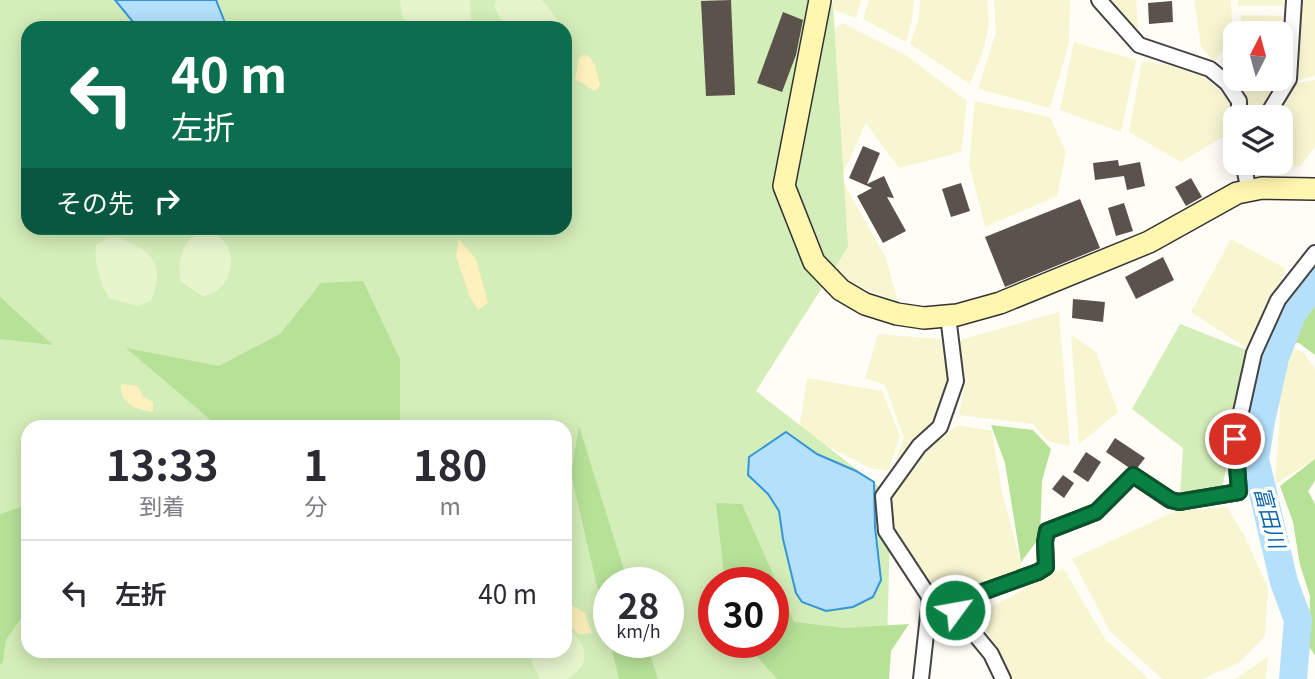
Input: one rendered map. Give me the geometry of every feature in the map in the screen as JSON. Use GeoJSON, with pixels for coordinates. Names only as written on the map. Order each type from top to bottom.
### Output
{"type":"FeatureCollection","features":[{"type":"Feature","properties":{"kind":"street"},"geometry":{"type":"LineString","coordinates":[[820,0],[784,186],[814,262],[841,290],[864,304],[897,314],[924,318],[948,316],[1000,303],[1139,246],[1237,193],[1262,188],[1315,189]]}},
{"type":"Feature","properties":{"kind":"street"},"geometry":{"type":"LineString","coordinates":[[1099,0],[1139,45],[1210,69],[1227,83],[1239,105]]}},
{"type":"Feature","properties":{"kind":"street"},"geometry":{"type":"LineString","coordinates":[[1273,105],[1289,79],[1294,0]]}},
{"type":"Feature","properties":{"kind":"street"},"geometry":{"type":"LineString","coordinates":[[1246,175],[1249,191]]}},
{"type":"Feature","properties":{"kind":"street"},"geometry":{"type":"LineString","coordinates":[[955,610],[977,594],[1046,567],[1047,531],[1096,512],[1133,475],[1171,500],[1179,502],[1239,492],[1235,439],[1254,353],[1278,300],[1315,253]]}},
{"type":"Feature","properties":{"kind":"street"},"geometry":{"type":"LineString","coordinates":[[948,316],[956,381],[940,427],[919,446],[883,496],[886,531],[930,598],[955,610],[991,654],[1003,679]]}},
{"type":"Feature","properties":{"kind":"street"},"geometry":{"type":"LineString","coordinates":[[921,679],[930,598]]}},
{"type":"Feature","properties":{"kind":"shaded area"},"geometry":{"type":"Polygon","coordinates":[[[833,0],[861,0],[856,18],[834,10],[833,0]]]}},
{"type":"Feature","properties":{"kind":"shaded area"},"geometry":{"type":"Polygon","coordinates":[[[869,0],[914,0],[906,42],[863,19],[869,0]]]}},
{"type":"Feature","properties":{"kind":"shaded area"},"geometry":{"type":"Polygon","coordinates":[[[920,0],[987,0],[989,24],[984,48],[970,84],[910,44],[919,18],[920,0]]]}},
{"type":"Feature","properties":{"kind":"shaded area"},"geometry":{"type":"Polygon","coordinates":[[[994,0],[1070,0],[1069,44],[1050,108],[978,89],[996,32],[994,0]]]}},
{"type":"Feature","properties":{"kind":"shaded area"},"geometry":{"type":"Polygon","coordinates":[[[1111,0],[1136,0],[1139,35],[1111,0]]]}},
{"type":"Feature","properties":{"kind":"shaded area"},"geometry":{"type":"Polygon","coordinates":[[[1194,0],[1231,0],[1232,21],[1223,21],[1223,49],[1214,63],[1201,46],[1194,0]]]}},
{"type":"Feature","properties":{"kind":"shaded area"},"geometry":{"type":"Polygon","coordinates":[[[1238,0],[1284,0],[1283,6],[1238,6],[1238,0]]]}},
{"type":"Feature","properties":{"kind":"shaded area"},"geometry":{"type":"Polygon","coordinates":[[[1301,0],[1315,0],[1315,76],[1295,81],[1301,0]]]}},
{"type":"Feature","properties":{"kind":"shaded area"},"geometry":{"type":"Polygon","coordinates":[[[1241,15],[1283,16],[1283,21],[1241,21],[1241,15]]]}},
{"type":"Feature","properties":{"kind":"shaded area"},"geometry":{"type":"Polygon","coordinates":[[[843,23],[907,56],[967,101],[961,152],[899,168],[866,123],[841,178],[886,258],[898,302],[852,283],[819,254],[829,31],[843,23]]]}},
{"type":"Feature","properties":{"kind":"shaded area"},"geometry":{"type":"Polygon","coordinates":[[[1074,42],[1136,60],[1121,132],[1060,110],[1074,42]]]}},
{"type":"Feature","properties":{"kind":"shaded area"},"geometry":{"type":"Polygon","coordinates":[[[1142,61],[1167,65],[1206,78],[1231,102],[1231,105],[1223,105],[1223,137],[1181,162],[1129,132],[1142,61]]]}},
{"type":"Feature","properties":{"kind":"shaded area"},"geometry":{"type":"Polygon","coordinates":[[[1315,80],[1315,146],[1300,167],[1293,166],[1293,105],[1279,105],[1288,91],[1293,91],[1293,84],[1315,80]]]}},
{"type":"Feature","properties":{"kind":"shaded area"},"geometry":{"type":"Polygon","coordinates":[[[1240,91],[1274,91],[1266,105],[1243,105],[1240,91]]]}},
{"type":"Feature","properties":{"kind":"shaded area"},"geometry":{"type":"Polygon","coordinates":[[[975,101],[1050,117],[1066,152],[1057,196],[985,227],[969,164],[975,101]]]}},
{"type":"Feature","properties":{"kind":"shaded area"},"geometry":{"type":"Polygon","coordinates":[[[1231,239],[1285,268],[1254,353],[1191,312],[1231,239]]]}},
{"type":"Feature","properties":{"kind":"shaded area"},"geometry":{"type":"Polygon","coordinates":[[[1059,312],[1070,446],[1047,441],[1033,424],[959,415],[966,378],[957,341],[1059,312]]]}},
{"type":"Feature","properties":{"kind":"shaded area"},"geometry":{"type":"Polygon","coordinates":[[[878,334],[941,339],[948,382],[935,422],[895,462],[904,438],[885,385],[865,378],[878,334]]]}},
{"type":"Feature","properties":{"kind":"shaded area"},"geometry":{"type":"Polygon","coordinates":[[[1071,334],[1096,352],[1118,412],[1079,444],[1071,334]]]}},
{"type":"Feature","properties":{"kind":"shaded area"},"geometry":{"type":"Polygon","coordinates":[[[1294,348],[1304,353],[1315,369],[1315,459],[1275,484],[1280,415],[1279,384],[1294,348]]]}},
{"type":"Feature","properties":{"kind":"shaded area"},"geometry":{"type":"Polygon","coordinates":[[[807,378],[882,391],[900,436],[888,471],[870,468],[799,431],[807,378]]]}},
{"type":"Feature","properties":{"kind":"shaded area"},"geometry":{"type":"Polygon","coordinates":[[[958,425],[992,431],[1002,492],[1022,567],[982,592],[942,599],[895,532],[891,496],[929,448],[958,425]]]}},
{"type":"Feature","properties":{"kind":"shaded area"},"geometry":{"type":"Polygon","coordinates":[[[1227,507],[1244,535],[1268,588],[1265,636],[1240,662],[1203,679],[1162,679],[1110,631],[1072,559],[1176,511],[1227,507]]]}},
{"type":"Feature","properties":{"kind":"shaded area"},"geometry":{"type":"Polygon","coordinates":[[[1063,568],[1105,639],[1149,679],[1006,679],[980,613],[1063,568]]]}},
{"type":"Feature","properties":{"kind":"shaded area"},"geometry":{"type":"Polygon","coordinates":[[[1268,657],[1266,679],[1234,679],[1236,678],[1268,657]]]}},
{"type":"Feature","properties":{"kind":"green space"},"geometry":{"type":"Polygon","coordinates":[[[0,0],[830,0],[833,5],[848,247],[756,391],[891,496],[886,679],[0,679],[0,0]]]}},
{"type":"Feature","properties":{"kind":"green space"},"geometry":{"type":"Polygon","coordinates":[[[400,0],[470,0],[470,21],[405,21],[402,17],[400,0]]]}},
{"type":"Feature","properties":{"kind":"green space"},"geometry":{"type":"Polygon","coordinates":[[[497,0],[542,0],[557,21],[502,21],[494,6],[497,0]]]}},
{"type":"Feature","properties":{"kind":"green space"},"geometry":{"type":"Polygon","coordinates":[[[195,235],[216,235],[229,250],[230,272],[225,283],[216,291],[203,296],[181,282],[180,259],[195,235]]]}},
{"type":"Feature","properties":{"kind":"green space"},"geometry":{"type":"Polygon","coordinates":[[[117,237],[139,247],[153,260],[157,277],[151,301],[137,306],[109,298],[98,273],[96,245],[107,238],[117,237]]]}},
{"type":"Feature","properties":{"kind":"green space"},"geometry":{"type":"Polygon","coordinates":[[[363,281],[400,359],[400,420],[211,420],[126,348],[219,366],[280,334],[321,283],[363,281]]]}},
{"type":"Feature","properties":{"kind":"green space"},"geometry":{"type":"Polygon","coordinates":[[[1315,293],[1315,355],[1299,343],[1290,343],[1302,312],[1315,293]]]}},
{"type":"Feature","properties":{"kind":"green space"},"geometry":{"type":"Polygon","coordinates":[[[0,297],[53,345],[0,339],[0,297]]]}},
{"type":"Feature","properties":{"kind":"green space"},"geometry":{"type":"Polygon","coordinates":[[[1180,324],[1254,353],[1222,487],[1180,496],[1183,448],[1132,409],[1180,324]]]}},
{"type":"Feature","properties":{"kind":"green space"},"geometry":{"type":"Polygon","coordinates":[[[991,425],[1033,430],[1051,449],[1042,481],[1040,537],[1021,562],[1005,463],[991,425]]]}},
{"type":"Feature","properties":{"kind":"green space"},"geometry":{"type":"Polygon","coordinates":[[[579,426],[623,567],[593,569],[572,478],[579,426]]]}},
{"type":"Feature","properties":{"kind":"green space"},"geometry":{"type":"Polygon","coordinates":[[[1315,459],[1315,481],[1308,491],[1315,504],[1315,655],[1309,647],[1310,596],[1300,565],[1293,522],[1280,486],[1315,459]]]}},
{"type":"Feature","properties":{"kind":"green space"},"geometry":{"type":"Polygon","coordinates":[[[716,503],[742,504],[770,567],[723,567],[716,503]]]}},
{"type":"Feature","properties":{"kind":"green space"},"geometry":{"type":"Polygon","coordinates":[[[21,507],[21,618],[6,640],[3,662],[0,665],[0,514],[21,507]]]}},
{"type":"Feature","properties":{"kind":"green space"},"geometry":{"type":"Polygon","coordinates":[[[789,611],[794,622],[845,628],[909,624],[891,651],[889,679],[777,679],[758,658],[789,658],[789,611]]]}},
{"type":"Feature","properties":{"kind":"green space"},"geometry":{"type":"Polygon","coordinates":[[[572,633],[584,652],[582,666],[567,679],[540,679],[532,658],[572,658],[572,633]]]}},
{"type":"Feature","properties":{"kind":"green space"},"geometry":{"type":"Polygon","coordinates":[[[614,658],[651,658],[658,679],[619,679],[614,658]]]}},
{"type":"Feature","properties":{"kind":"sand"},"geometry":{"type":"Polygon","coordinates":[[[583,55],[589,56],[595,65],[600,85],[596,91],[575,80],[579,59],[583,55]]]}},
{"type":"Feature","properties":{"kind":"sand"},"geometry":{"type":"Polygon","coordinates":[[[459,239],[476,259],[488,303],[478,310],[470,297],[456,256],[459,239]]]}},
{"type":"Feature","properties":{"kind":"sand"},"geometry":{"type":"Polygon","coordinates":[[[121,384],[137,386],[144,397],[153,402],[153,412],[135,407],[126,401],[121,384]]]}},
{"type":"Feature","properties":{"kind":"sand"},"geometry":{"type":"Polygon","coordinates":[[[572,606],[585,613],[592,633],[578,634],[572,627],[572,606]]]}},
{"type":"Feature","properties":{"kind":"water"},"geometry":{"type":"Polygon","coordinates":[[[115,0],[216,0],[224,21],[132,21],[115,0]]]}},
{"type":"Feature","properties":{"kind":"water"},"geometry":{"type":"Polygon","coordinates":[[[786,432],[817,454],[874,482],[875,527],[881,580],[873,597],[853,607],[826,611],[802,602],[796,593],[779,511],[768,494],[748,475],[749,457],[786,432]]]}},
{"type":"Feature","properties":{"kind":"building"},"geometry":{"type":"Polygon","coordinates":[[[731,0],[735,95],[706,96],[701,1],[731,0]]]}},
{"type":"Feature","properties":{"kind":"building"},"geometry":{"type":"Polygon","coordinates":[[[1172,1],[1173,22],[1149,24],[1148,3],[1172,1]]]}},
{"type":"Feature","properties":{"kind":"building"},"geometry":{"type":"Polygon","coordinates":[[[783,12],[803,20],[796,55],[782,92],[757,83],[783,12]]]}},
{"type":"Feature","properties":{"kind":"building"},"geometry":{"type":"Polygon","coordinates":[[[863,146],[880,153],[867,184],[884,176],[894,198],[887,197],[906,231],[883,243],[857,196],[872,188],[849,178],[863,146]]]}},
{"type":"Feature","properties":{"kind":"building"},"geometry":{"type":"Polygon","coordinates":[[[1118,160],[1119,166],[1140,162],[1145,186],[1127,190],[1124,176],[1095,180],[1093,163],[1118,160]]]}},
{"type":"Feature","properties":{"kind":"building"},"geometry":{"type":"Polygon","coordinates":[[[1191,178],[1202,197],[1186,206],[1175,187],[1191,178]]]}},
{"type":"Feature","properties":{"kind":"building"},"geometry":{"type":"Polygon","coordinates":[[[961,183],[970,211],[951,217],[942,189],[961,183]]]}},
{"type":"Feature","properties":{"kind":"building"},"geometry":{"type":"Polygon","coordinates":[[[1080,199],[1100,248],[1005,287],[985,237],[1080,199]]]}},
{"type":"Feature","properties":{"kind":"building"},"geometry":{"type":"Polygon","coordinates":[[[1124,203],[1133,231],[1116,236],[1108,208],[1124,203]]]}},
{"type":"Feature","properties":{"kind":"building"},"geometry":{"type":"Polygon","coordinates":[[[1163,257],[1174,280],[1136,299],[1125,277],[1163,257]]]}},
{"type":"Feature","properties":{"kind":"building"},"geometry":{"type":"Polygon","coordinates":[[[1073,299],[1105,302],[1103,322],[1072,318],[1073,299]]]}},
{"type":"Feature","properties":{"kind":"building"},"geometry":{"type":"Polygon","coordinates":[[[1115,438],[1145,458],[1138,467],[1128,467],[1106,452],[1115,438]]]}},
{"type":"Feature","properties":{"kind":"building"},"geometry":{"type":"Polygon","coordinates":[[[1086,452],[1101,462],[1088,482],[1073,472],[1086,452]]]}},
{"type":"Feature","properties":{"kind":"building"},"geometry":{"type":"Polygon","coordinates":[[[1063,475],[1074,483],[1064,498],[1052,489],[1063,475]]]}},
{"type":"Feature","properties":{"kind":"waterway","name":"富田川"},"geometry":{"type":"LineString","coordinates":[[1293,679],[1298,620],[1284,582],[1255,459],[1275,358],[1292,314],[1315,282]]}},
{"type":"Feature","properties":{"kind":"route"},"geometry":{"type":"LineString","coordinates":[[955,610],[977,594],[1046,567],[1047,531],[1096,512],[1133,475],[1171,500],[1179,502],[1239,492],[1235,439]]}}]}
